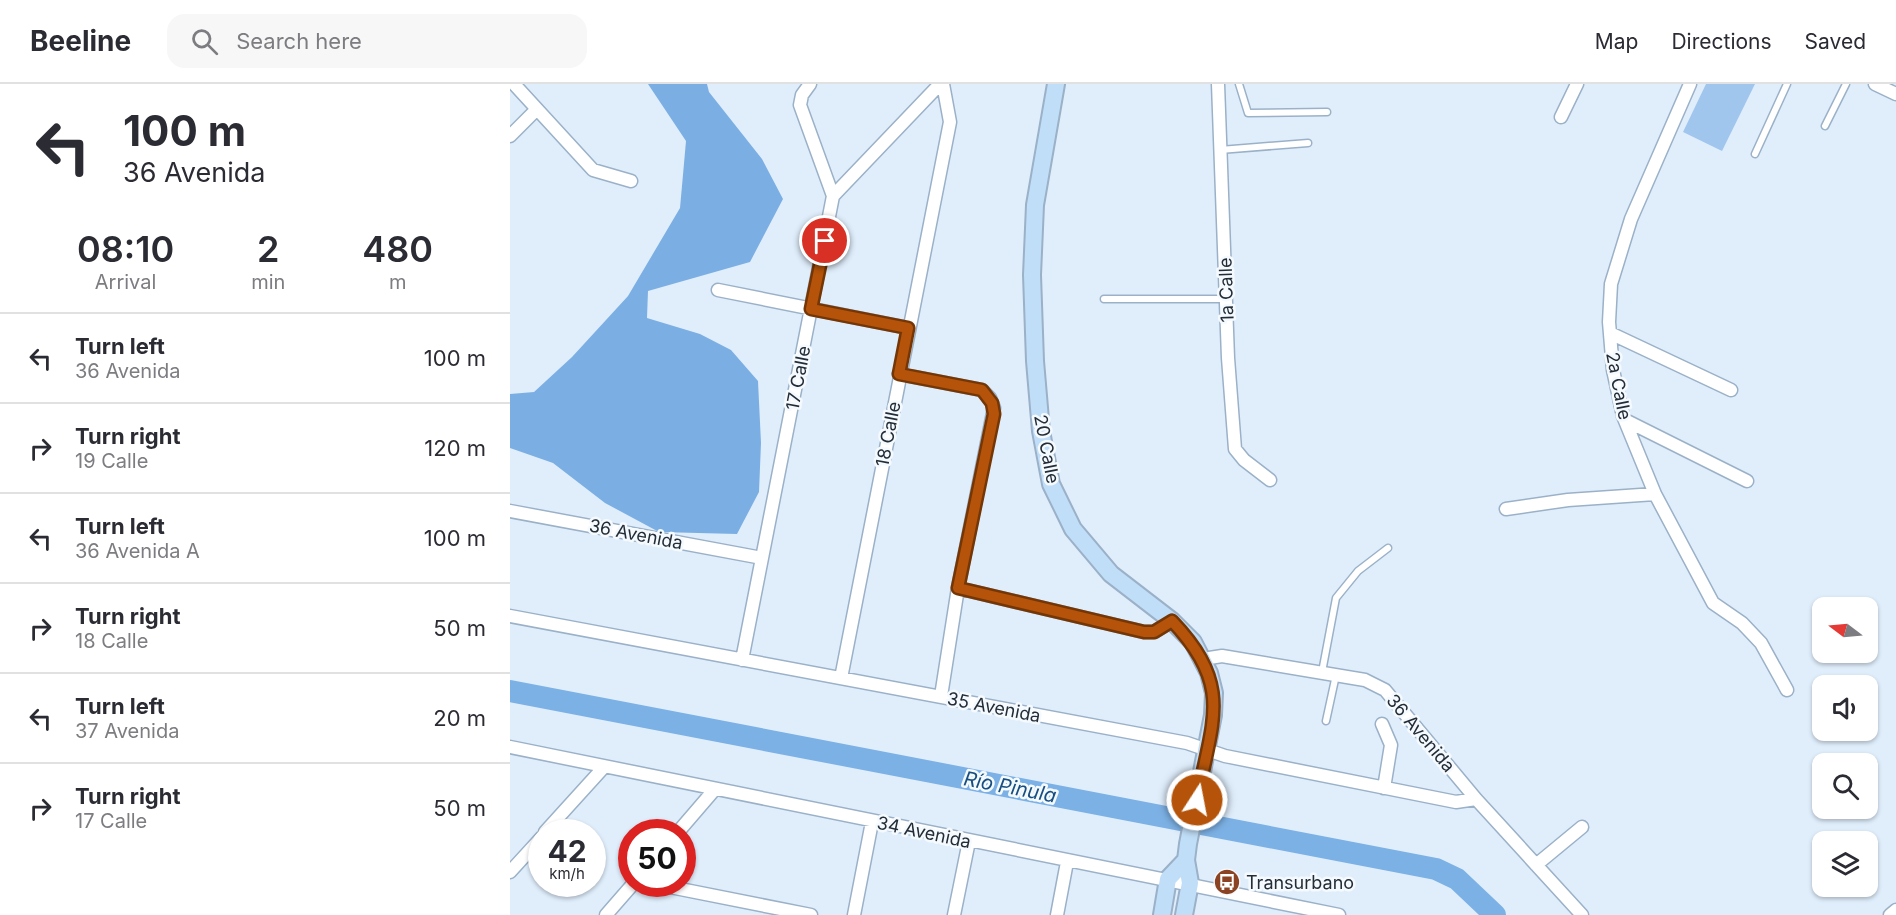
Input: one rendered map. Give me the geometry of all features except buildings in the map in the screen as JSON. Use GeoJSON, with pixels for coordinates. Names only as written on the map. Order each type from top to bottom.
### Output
{"type":"FeatureCollection","features":[{"type":"Feature","properties":{"kind":"main road","name":"20 Calle"},"geometry":{"type":"LineString","coordinates":[[1056,84],[1035,205],[1032,275],[1040,420],[1051,484],[1073,529],[1111,574],[1172,621],[1193,642],[1203,659],[1214,693],[1187,852],[1190,883],[1184,915]]}},
{"type":"Feature","properties":{"kind":"main road"},"geometry":{"type":"LineString","coordinates":[[1162,915],[1168,879],[1187,852]]}},
{"type":"Feature","properties":{"kind":"street"},"geometry":{"type":"LineString","coordinates":[[514,84],[593,170],[631,181]]}},
{"type":"Feature","properties":{"kind":"street","name":"17 Calle"},"geometry":{"type":"LineString","coordinates":[[742,660],[833,196],[800,100],[810,84]]}},
{"type":"Feature","properties":{"kind":"street"},"geometry":{"type":"LineString","coordinates":[[833,196],[942,84]]}},
{"type":"Feature","properties":{"kind":"street","name":"18 Calle"},"geometry":{"type":"LineString","coordinates":[[841,678],[950,122],[942,84]]}},
{"type":"Feature","properties":{"kind":"street","name":"1a Calle"},"geometry":{"type":"LineString","coordinates":[[1218,84],[1219,150],[1235,449],[1244,460],[1270,480]]}},
{"type":"Feature","properties":{"kind":"street"},"geometry":{"type":"LineString","coordinates":[[1561,117],[1577,84]]}},
{"type":"Feature","properties":{"kind":"street","name":"2a Calle"},"geometry":{"type":"LineString","coordinates":[[1690,84],[1631,219],[1611,284],[1610,333],[1613,369],[1625,420],[1655,494],[1713,603],[1742,623],[1761,643],[1787,690]]}},
{"type":"Feature","properties":{"kind":"street"},"geometry":{"type":"LineString","coordinates":[[1875,84],[1896,94]]}},
{"type":"Feature","properties":{"kind":"street"},"geometry":{"type":"LineString","coordinates":[[510,136],[536,110]]}},
{"type":"Feature","properties":{"kind":"street"},"geometry":{"type":"LineString","coordinates":[[718,291],[908,328]]}},
{"type":"Feature","properties":{"kind":"street"},"geometry":{"type":"LineString","coordinates":[[1610,333],[1731,390]]}},
{"type":"Feature","properties":{"kind":"street"},"geometry":{"type":"LineString","coordinates":[[899,374],[982,390],[990,398],[994,414],[958,588],[941,696]]}},
{"type":"Feature","properties":{"kind":"street"},"geometry":{"type":"LineString","coordinates":[[1625,420],[1747,480]]}},
{"type":"Feature","properties":{"kind":"street"},"geometry":{"type":"LineString","coordinates":[[1506,509],[1568,500],[1655,494]]}},
{"type":"Feature","properties":{"kind":"street","name":"36 Avenida"},"geometry":{"type":"LineString","coordinates":[[510,511],[762,558]]}},
{"type":"Feature","properties":{"kind":"street"},"geometry":{"type":"LineString","coordinates":[[958,588],[1144,632],[1154,632],[1172,621]]}},
{"type":"Feature","properties":{"kind":"street","name":"35 Avenida"},"geometry":{"type":"LineString","coordinates":[[510,616],[1187,743],[1206,750],[1456,802],[1476,800]]}},
{"type":"Feature","properties":{"kind":"street","name":"36 Avenida"},"geometry":{"type":"LineString","coordinates":[[1203,659],[1222,656],[1336,675],[1365,680],[1385,690],[1476,800],[1582,915]]}},
{"type":"Feature","properties":{"kind":"street"},"geometry":{"type":"LineString","coordinates":[[1382,724],[1391,745],[1384,788]]}},
{"type":"Feature","properties":{"kind":"street","name":"34 Avenida"},"geometry":{"type":"LineString","coordinates":[[510,747],[1067,862],[1190,883],[1294,911],[1339,915]]}},
{"type":"Feature","properties":{"kind":"street"},"geometry":{"type":"LineString","coordinates":[[557,819],[604,766]]}},
{"type":"Feature","properties":{"kind":"street"},"geometry":{"type":"LineString","coordinates":[[689,819],[715,789]]}},
{"type":"Feature","properties":{"kind":"street"},"geometry":{"type":"LineString","coordinates":[[854,915],[872,822]]}},
{"type":"Feature","properties":{"kind":"street"},"geometry":{"type":"LineString","coordinates":[[1536,865],[1582,827]]}},
{"type":"Feature","properties":{"kind":"street"},"geometry":{"type":"LineString","coordinates":[[954,915],[969,842]]}},
{"type":"Feature","properties":{"kind":"street"},"geometry":{"type":"LineString","coordinates":[[510,872],[528,852]]}},
{"type":"Feature","properties":{"kind":"street"},"geometry":{"type":"LineString","coordinates":[[1057,915],[1067,862]]}},
{"type":"Feature","properties":{"kind":"street"},"geometry":{"type":"LineString","coordinates":[[696,892],[811,915]]}},
{"type":"Feature","properties":{"kind":"street"},"geometry":{"type":"LineString","coordinates":[[606,915],[622,897]]}},
{"type":"Feature","properties":{"kind":"street"},"geometry":{"type":"LineString","coordinates":[[1890,915],[1896,910]]}},
{"type":"Feature","properties":{"kind":"lane"},"geometry":{"type":"LineString","coordinates":[[1239,84],[1248,113],[1327,112]]}},
{"type":"Feature","properties":{"kind":"lane"},"geometry":{"type":"LineString","coordinates":[[1755,154],[1787,84]]}},
{"type":"Feature","properties":{"kind":"lane"},"geometry":{"type":"LineString","coordinates":[[1825,126],[1846,84]]}},
{"type":"Feature","properties":{"kind":"lane"},"geometry":{"type":"LineString","coordinates":[[1219,150],[1308,143]]}},
{"type":"Feature","properties":{"kind":"lane"},"geometry":{"type":"LineString","coordinates":[[1104,299],[1226,300]]}},
{"type":"Feature","properties":{"kind":"lane"},"geometry":{"type":"LineString","coordinates":[[1322,673],[1336,598],[1358,571],[1388,548]]}},
{"type":"Feature","properties":{"kind":"lane"},"geometry":{"type":"LineString","coordinates":[[1326,721],[1336,675]]}},
{"type":"Feature","properties":{"kind":"shaded area"},"geometry":{"type":"Polygon","coordinates":[[[648,84],[707,84],[709,92],[762,159],[783,199],[750,262],[648,291],[647,318],[700,334],[731,350],[758,381],[761,443],[759,492],[737,534],[659,532],[605,503],[553,463],[510,448],[510,394],[534,392],[572,357],[628,296],[680,208],[686,141],[648,84]]]}},
{"type":"Feature","properties":{"kind":"shaded area"},"geometry":{"type":"Polygon","coordinates":[[[1706,84],[1755,84],[1722,151],[1683,132],[1706,84]]]}},
{"type":"Feature","properties":{"kind":"waterway","name":"Río Pinula"},"geometry":{"type":"LineString","coordinates":[[510,691],[1436,869],[1457,879],[1495,915]]}},
{"type":"Feature","properties":{"kind":"place","name":"Transurbano"},"geometry":{"type":"Point","coordinates":[1227,882]}},
{"type":"Feature","properties":{"kind":"route"},"geometry":{"type":"LineString","coordinates":[[825,241],[811,309],[908,328],[899,374],[982,390],[990,398],[994,408],[958,588],[1144,632],[1154,632],[1172,621],[1193,642],[1209,673],[1214,693],[1213,715],[1197,800]]}}]}
